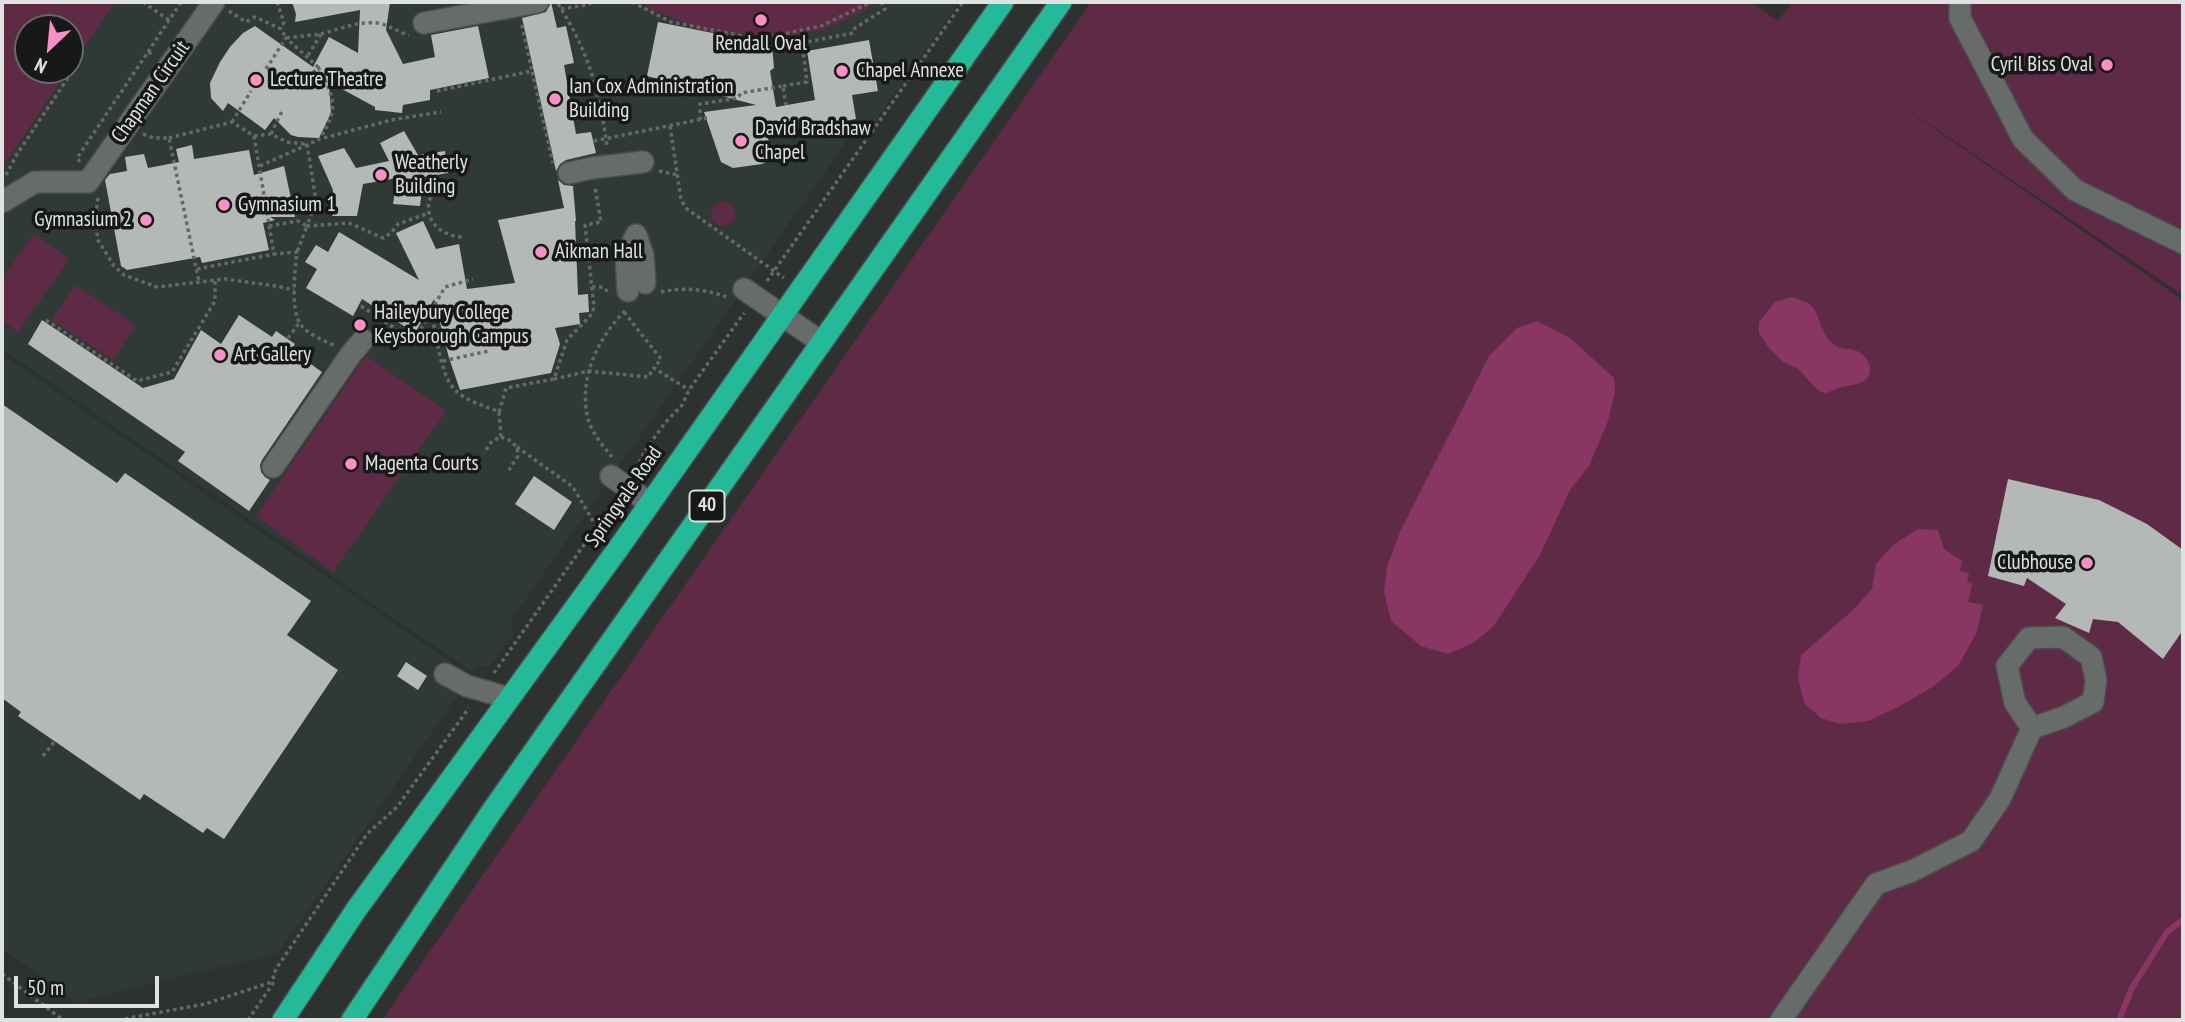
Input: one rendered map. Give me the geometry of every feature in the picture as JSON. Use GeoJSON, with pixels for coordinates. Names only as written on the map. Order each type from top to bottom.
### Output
{"type":"FeatureCollection","features":[{"type":"Feature","properties":{"kind":"highway","name":"Springvale Road"},"geometry":{"type":"LineString","coordinates":[[283,1020],[356,910],[620,546],[1003,2]]}},
{"type":"Feature","properties":{"kind":"highway","name":"40"},"geometry":{"type":"LineString","coordinates":[[352,1020],[492,811],[1061,2]]}},
{"type":"Feature","properties":{"kind":"lane","name":"Chapman Circuit"},"geometry":{"type":"LineString","coordinates":[[93,188],[214,2]]}},
{"type":"Feature","properties":{"kind":"lane"},"geometry":{"type":"LineString","coordinates":[[420,30],[538,2]]}},
{"type":"Feature","properties":{"kind":"lane"},"geometry":{"type":"LineString","coordinates":[[1959,2],[1960,18],[2023,139],[2075,190],[2183,243]]}},
{"type":"Feature","properties":{"kind":"lane"},"geometry":{"type":"LineString","coordinates":[[562,174],[643,162]]}},
{"type":"Feature","properties":{"kind":"lane"},"geometry":{"type":"LineString","coordinates":[[2,202],[35,182],[93,188]]}},
{"type":"Feature","properties":{"kind":"lane"},"geometry":{"type":"LineString","coordinates":[[636,235],[626,256],[637,297]]}},
{"type":"Feature","properties":{"kind":"lane"},"geometry":{"type":"LineString","coordinates":[[749,298],[782,315],[821,342]]}},
{"type":"Feature","properties":{"kind":"lane"},"geometry":{"type":"LineString","coordinates":[[273,467],[357,347]]}},
{"type":"Feature","properties":{"kind":"lane"},"geometry":{"type":"LineString","coordinates":[[623,473],[650,503]]}},
{"type":"Feature","properties":{"kind":"lane"},"geometry":{"type":"LineString","coordinates":[[1781,1020],[1876,884],[1912,872],[1971,841],[2000,799],[2032,728],[2064,718],[2093,702],[2096,680],[2091,657],[2063,637],[2029,638],[2007,666],[2015,703],[2032,728]]}},
{"type":"Feature","properties":{"kind":"lane"},"geometry":{"type":"LineString","coordinates":[[445,674],[467,686],[509,698]]}},
{"type":"Feature","properties":{"kind":"path"},"geometry":{"type":"LineString","coordinates":[[143,2],[169,20]]}},
{"type":"Feature","properties":{"kind":"path"},"geometry":{"type":"LineString","coordinates":[[71,164],[82,164],[77,158],[181,2]]}},
{"type":"Feature","properties":{"kind":"path"},"geometry":{"type":"LineString","coordinates":[[231,2],[226,9],[246,22],[255,17],[281,29],[286,38],[318,67],[333,95],[334,114],[320,139]]}},
{"type":"Feature","properties":{"kind":"path"},"geometry":{"type":"LineString","coordinates":[[277,2],[284,22],[281,29]]}},
{"type":"Feature","properties":{"kind":"path"},"geometry":{"type":"LineString","coordinates":[[554,379],[567,340],[592,314],[594,307],[584,225],[601,222],[600,167],[606,139],[590,66],[575,31],[556,2]]}},
{"type":"Feature","properties":{"kind":"path"},"geometry":{"type":"LineString","coordinates":[[561,9],[593,2]]}},
{"type":"Feature","properties":{"kind":"path"},"geometry":{"type":"LineString","coordinates":[[632,2],[671,22],[759,39],[821,26],[871,2]]}},
{"type":"Feature","properties":{"kind":"path"},"geometry":{"type":"LineString","coordinates":[[700,120],[700,104],[738,98],[741,93],[807,82],[802,43],[853,33],[855,28],[885,9],[881,2]]}},
{"type":"Feature","properties":{"kind":"path"},"geometry":{"type":"LineString","coordinates":[[248,1020],[274,982],[273,975],[278,966],[367,834],[397,807],[482,690],[597,528],[623,473],[682,405],[749,298],[774,271],[963,2]]}},
{"type":"Feature","properties":{"kind":"path"},"geometry":{"type":"LineString","coordinates":[[521,17],[532,71],[562,174]]}},
{"type":"Feature","properties":{"kind":"path"},"geometry":{"type":"LineString","coordinates":[[265,69],[286,38],[321,34],[359,23],[381,24],[400,33],[420,30]]}},
{"type":"Feature","properties":{"kind":"path"},"geometry":{"type":"LineString","coordinates":[[307,57],[321,34]]}},
{"type":"Feature","properties":{"kind":"path"},"geometry":{"type":"LineString","coordinates":[[148,52],[172,64]]}},
{"type":"Feature","properties":{"kind":"path"},"geometry":{"type":"LineString","coordinates":[[298,91],[318,67]]}},
{"type":"Feature","properties":{"kind":"path"},"geometry":{"type":"LineString","coordinates":[[437,91],[532,71]]}},
{"type":"Feature","properties":{"kind":"path"},"geometry":{"type":"LineString","coordinates":[[2,180],[64,84]]}},
{"type":"Feature","properties":{"kind":"path"},"geometry":{"type":"LineString","coordinates":[[783,86],[786,105]]}},
{"type":"Feature","properties":{"kind":"path"},"geometry":{"type":"LineString","coordinates":[[140,133],[154,138],[169,138],[232,122],[251,90]]}},
{"type":"Feature","properties":{"kind":"path"},"geometry":{"type":"LineString","coordinates":[[271,134],[283,109]]}},
{"type":"Feature","properties":{"kind":"path"},"geometry":{"type":"LineString","coordinates":[[259,167],[320,139],[391,120],[441,112]]}},
{"type":"Feature","properties":{"kind":"path"},"geometry":{"type":"LineString","coordinates":[[594,141],[707,118]]}},
{"type":"Feature","properties":{"kind":"path"},"geometry":{"type":"LineString","coordinates":[[232,122],[254,136],[271,134],[287,142],[307,144]]}},
{"type":"Feature","properties":{"kind":"path"},"geometry":{"type":"LineString","coordinates":[[670,126],[681,200],[695,216],[801,288]]}},
{"type":"Feature","properties":{"kind":"path"},"geometry":{"type":"LineString","coordinates":[[254,136],[274,254]]}},
{"type":"Feature","properties":{"kind":"path"},"geometry":{"type":"LineString","coordinates":[[169,138],[199,282]]}},
{"type":"Feature","properties":{"kind":"path"},"geometry":{"type":"LineString","coordinates":[[307,144],[316,201],[297,252],[294,290],[299,323],[307,332],[357,347]]}},
{"type":"Feature","properties":{"kind":"path"},"geometry":{"type":"LineString","coordinates":[[6,175],[14,171]]}},
{"type":"Feature","properties":{"kind":"path"},"geometry":{"type":"LineString","coordinates":[[454,184],[449,184],[435,193],[428,205],[429,213],[433,224],[439,229],[452,236],[464,237]]}},
{"type":"Feature","properties":{"kind":"path"},"geometry":{"type":"LineString","coordinates":[[93,188],[98,240],[114,266],[124,275],[157,287],[225,279],[294,290]]}},
{"type":"Feature","properties":{"kind":"path"},"geometry":{"type":"LineString","coordinates":[[269,226],[298,220],[307,226],[349,223],[383,237],[391,233],[398,224],[429,213]]}},
{"type":"Feature","properties":{"kind":"path"},"geometry":{"type":"LineString","coordinates":[[197,269],[297,252]]}},
{"type":"Feature","properties":{"kind":"path"},"geometry":{"type":"LineString","coordinates":[[361,306],[414,341],[445,287],[473,279]]}},
{"type":"Feature","properties":{"kind":"path"},"geometry":{"type":"LineString","coordinates":[[46,320],[137,382],[172,372],[215,301],[215,280]]}},
{"type":"Feature","properties":{"kind":"path"},"geometry":{"type":"LineString","coordinates":[[623,473],[601,444],[589,421],[586,397],[588,371],[611,324],[637,297],[692,289],[749,298]]}},
{"type":"Feature","properties":{"kind":"path"},"geometry":{"type":"LineString","coordinates":[[500,437],[499,412],[506,388],[588,371],[648,377],[661,359],[637,297]]}},
{"type":"Feature","properties":{"kind":"path"},"geometry":{"type":"LineString","coordinates":[[431,311],[444,371],[453,389],[466,398],[499,412]]}},
{"type":"Feature","properties":{"kind":"path"},"geometry":{"type":"LineString","coordinates":[[288,338],[299,323]]}},
{"type":"Feature","properties":{"kind":"path"},"geometry":{"type":"LineString","coordinates":[[442,361],[489,352]]}},
{"type":"Feature","properties":{"kind":"path"},"geometry":{"type":"LineString","coordinates":[[654,368],[690,390]]}},
{"type":"Feature","properties":{"kind":"path"},"geometry":{"type":"LineString","coordinates":[[484,453],[492,441],[500,437],[509,440],[573,487],[597,528],[620,546]]}},
{"type":"Feature","properties":{"kind":"path"},"geometry":{"type":"LineString","coordinates":[[509,470],[518,456],[517,447]]}},
{"type":"Feature","properties":{"kind":"path"},"geometry":{"type":"LineString","coordinates":[[43,756],[55,741]]}},
{"type":"Feature","properties":{"kind":"path"},"geometry":{"type":"LineString","coordinates":[[2,974],[63,1020]]}},
{"type":"Feature","properties":{"kind":"path"},"geometry":{"type":"LineString","coordinates":[[118,1020],[205,1004],[274,982]]}},
{"type":"Feature","properties":{"kind":"shaded area","name":"Haileybury College Keysborough Campus"},"geometry":{"type":"Polygon","coordinates":[[[2,2],[959,2],[864,137],[848,139],[511,620],[514,633],[490,666],[477,666],[474,673],[2,349],[2,2]]]}},
{"type":"Feature","properties":{"kind":"shaded area"},"geometry":{"type":"Polygon","coordinates":[[[2,2],[115,2],[84,47],[84,14],[14,14],[14,84],[59,84],[2,168],[2,2]]]}},
{"type":"Feature","properties":{"kind":"shaded area","name":"Rendall Oval"},"geometry":{"type":"Polygon","coordinates":[[[644,2],[875,2],[866,10],[823,30],[782,36],[709,33],[649,8],[644,2]]]}},
{"type":"Feature","properties":{"kind":"shaded area"},"geometry":{"type":"Polygon","coordinates":[[[1091,2],[1751,2],[1778,21],[1792,2],[2183,2],[2183,295],[1868,83],[2183,300],[2183,1020],[382,1020],[1091,2]]]}},
{"type":"Feature","properties":{"kind":"shaded area"},"geometry":{"type":"Polygon","coordinates":[[[723,202],[732,205],[735,214],[732,223],[723,226],[714,223],[711,214],[714,205],[723,202]]]}},
{"type":"Feature","properties":{"kind":"shaded area"},"geometry":{"type":"Polygon","coordinates":[[[34,234],[69,259],[18,332],[2,320],[2,279],[34,234]]]}},
{"type":"Feature","properties":{"kind":"shaded area"},"geometry":{"type":"Polygon","coordinates":[[[75,285],[136,325],[113,360],[52,320],[75,285]]]}},
{"type":"Feature","properties":{"kind":"shaded area"},"geometry":{"type":"Polygon","coordinates":[[[1792,297],[1812,306],[1827,337],[1834,344],[1855,350],[1864,356],[1870,370],[1866,379],[1826,393],[1819,391],[1798,369],[1782,361],[1769,348],[1759,333],[1759,322],[1775,302],[1792,297]]]}},
{"type":"Feature","properties":{"kind":"shaded area"},"geometry":{"type":"Polygon","coordinates":[[[1537,321],[1570,338],[1614,378],[1615,391],[1608,421],[1589,466],[1570,490],[1540,555],[1493,627],[1473,643],[1448,654],[1421,646],[1391,621],[1384,591],[1387,567],[1399,534],[1489,356],[1517,328],[1537,321]]]}},
{"type":"Feature","properties":{"kind":"shaded area"},"geometry":{"type":"Polygon","coordinates":[[[2,355],[471,676],[278,953],[78,1002],[2,949],[2,355]]]}},
{"type":"Feature","properties":{"kind":"shaded area","name":"Magenta Courts"},"geometry":{"type":"Polygon","coordinates":[[[366,356],[446,411],[333,572],[256,516],[366,356]]]}},
{"type":"Feature","properties":{"kind":"shaded area"},"geometry":{"type":"Polygon","coordinates":[[[1918,529],[1938,530],[1944,549],[1962,561],[1960,571],[1969,573],[1967,582],[1972,584],[1968,602],[1983,605],[1976,634],[1958,666],[1934,686],[1900,706],[1868,721],[1840,724],[1821,718],[1804,703],[1798,678],[1801,655],[1852,611],[1872,589],[1876,564],[1893,545],[1918,529]]]}},
{"type":"Feature","properties":{"kind":"building"},"geometry":{"type":"Polygon","coordinates":[[[292,2],[390,2],[386,30],[403,64],[435,57],[431,35],[478,26],[489,78],[430,90],[430,100],[403,105],[402,113],[375,110],[375,107],[329,82],[331,113],[319,138],[291,135],[274,118],[265,130],[228,103],[223,111],[211,98],[210,83],[220,62],[243,33],[255,26],[313,67],[329,37],[358,53],[360,10],[295,22],[296,14],[292,2]]]}},
{"type":"Feature","properties":{"kind":"building","name":"Ian Cox Administration Building"},"geometry":{"type":"Polygon","coordinates":[[[551,2],[557,28],[566,26],[574,63],[564,65],[576,134],[591,132],[596,153],[566,160],[556,171],[522,18],[546,12],[551,2]]]}},
{"type":"Feature","properties":{"kind":"building"},"geometry":{"type":"Polygon","coordinates":[[[658,22],[772,45],[774,68],[770,71],[776,107],[815,100],[807,51],[869,40],[878,91],[852,95],[856,119],[767,134],[773,158],[762,164],[733,168],[721,162],[704,112],[756,105],[647,76],[658,22]]]}},
{"type":"Feature","properties":{"kind":"building","name":"Weatherly Building"},"geometry":{"type":"Polygon","coordinates":[[[404,131],[418,155],[445,151],[448,173],[424,177],[420,206],[393,204],[397,178],[363,184],[357,216],[332,216],[337,208],[330,209],[333,190],[318,156],[344,148],[356,168],[389,161],[380,143],[404,131]]]}},
{"type":"Feature","properties":{"kind":"building"},"geometry":{"type":"Polygon","coordinates":[[[192,145],[194,159],[249,150],[254,175],[284,166],[295,217],[270,217],[275,220],[263,223],[269,250],[202,263],[200,257],[127,270],[121,266],[105,180],[110,174],[127,171],[125,157],[144,154],[148,168],[179,162],[176,149],[192,145]]]}},
{"type":"Feature","properties":{"kind":"building"},"geometry":{"type":"Polygon","coordinates":[[[558,180],[564,185],[573,186],[578,295],[588,294],[589,312],[579,313],[580,324],[555,328],[560,344],[551,373],[460,390],[434,299],[415,333],[362,299],[353,316],[306,288],[317,269],[305,262],[316,245],[328,252],[339,232],[419,280],[396,233],[423,221],[436,249],[459,244],[467,289],[515,283],[498,220],[564,208],[558,180]]]}},
{"type":"Feature","properties":{"kind":"building"},"geometry":{"type":"Polygon","coordinates":[[[239,315],[272,337],[276,331],[295,344],[291,350],[322,372],[262,460],[261,472],[270,480],[249,511],[178,461],[185,452],[28,344],[42,320],[143,388],[174,379],[201,330],[221,344],[239,315]]]}},
{"type":"Feature","properties":{"kind":"building"},"geometry":{"type":"Polygon","coordinates":[[[2,404],[117,483],[125,473],[311,601],[287,635],[338,670],[224,839],[207,828],[203,833],[144,794],[140,800],[18,716],[21,712],[2,698],[2,404]]]}},
{"type":"Feature","properties":{"kind":"building"},"geometry":{"type":"Polygon","coordinates":[[[534,476],[572,502],[554,530],[515,504],[534,476]]]}},
{"type":"Feature","properties":{"kind":"building","name":"Clubhouse"},"geometry":{"type":"Polygon","coordinates":[[[2008,479],[2099,500],[2147,524],[2183,550],[2183,630],[2163,659],[2118,622],[2093,619],[2089,633],[2055,618],[2066,604],[2027,578],[2024,586],[1988,576],[2008,479]]]}},
{"type":"Feature","properties":{"kind":"building"},"geometry":{"type":"Polygon","coordinates":[[[406,662],[427,676],[418,690],[397,676],[406,662]]]}},
{"type":"Feature","properties":{"kind":"waterway"},"geometry":{"type":"LineString","coordinates":[[2119,1020],[2132,988],[2167,932],[2183,920]]}},
{"type":"Feature","properties":{"kind":"place","name":"Rendall Oval"},"geometry":{"type":"Point","coordinates":[761,20]}},
{"type":"Feature","properties":{"kind":"place","name":"Cyril Biss Oval"},"geometry":{"type":"Point","coordinates":[2107,65]}},
{"type":"Feature","properties":{"kind":"place","name":"Chapel Annexe"},"geometry":{"type":"Point","coordinates":[842,71]}},
{"type":"Feature","properties":{"kind":"place","name":"Lecture Theatre"},"geometry":{"type":"Point","coordinates":[256,80]}},
{"type":"Feature","properties":{"kind":"place","name":"Ian Cox Administration Building"},"geometry":{"type":"Point","coordinates":[555,99]}},
{"type":"Feature","properties":{"kind":"place","name":"David Bradshaw Chapel"},"geometry":{"type":"Point","coordinates":[741,141]}},
{"type":"Feature","properties":{"kind":"place","name":"Weatherly Building"},"geometry":{"type":"Point","coordinates":[381,175]}},
{"type":"Feature","properties":{"kind":"place","name":"Gymnasium 1"},"geometry":{"type":"Point","coordinates":[224,205]}},
{"type":"Feature","properties":{"kind":"place","name":"Gymnasium 2"},"geometry":{"type":"Point","coordinates":[146,220]}},
{"type":"Feature","properties":{"kind":"place","name":"Aikman Hall"},"geometry":{"type":"Point","coordinates":[541,252]}},
{"type":"Feature","properties":{"kind":"place","name":"Haileybury College Keysborough Campus"},"geometry":{"type":"Point","coordinates":[360,325]}},
{"type":"Feature","properties":{"kind":"place","name":"Art Gallery"},"geometry":{"type":"Point","coordinates":[220,355]}},
{"type":"Feature","properties":{"kind":"place","name":"Magenta Courts"},"geometry":{"type":"Point","coordinates":[351,464]}},
{"type":"Feature","properties":{"kind":"place","name":"Clubhouse"},"geometry":{"type":"Point","coordinates":[2087,563]}}]}
